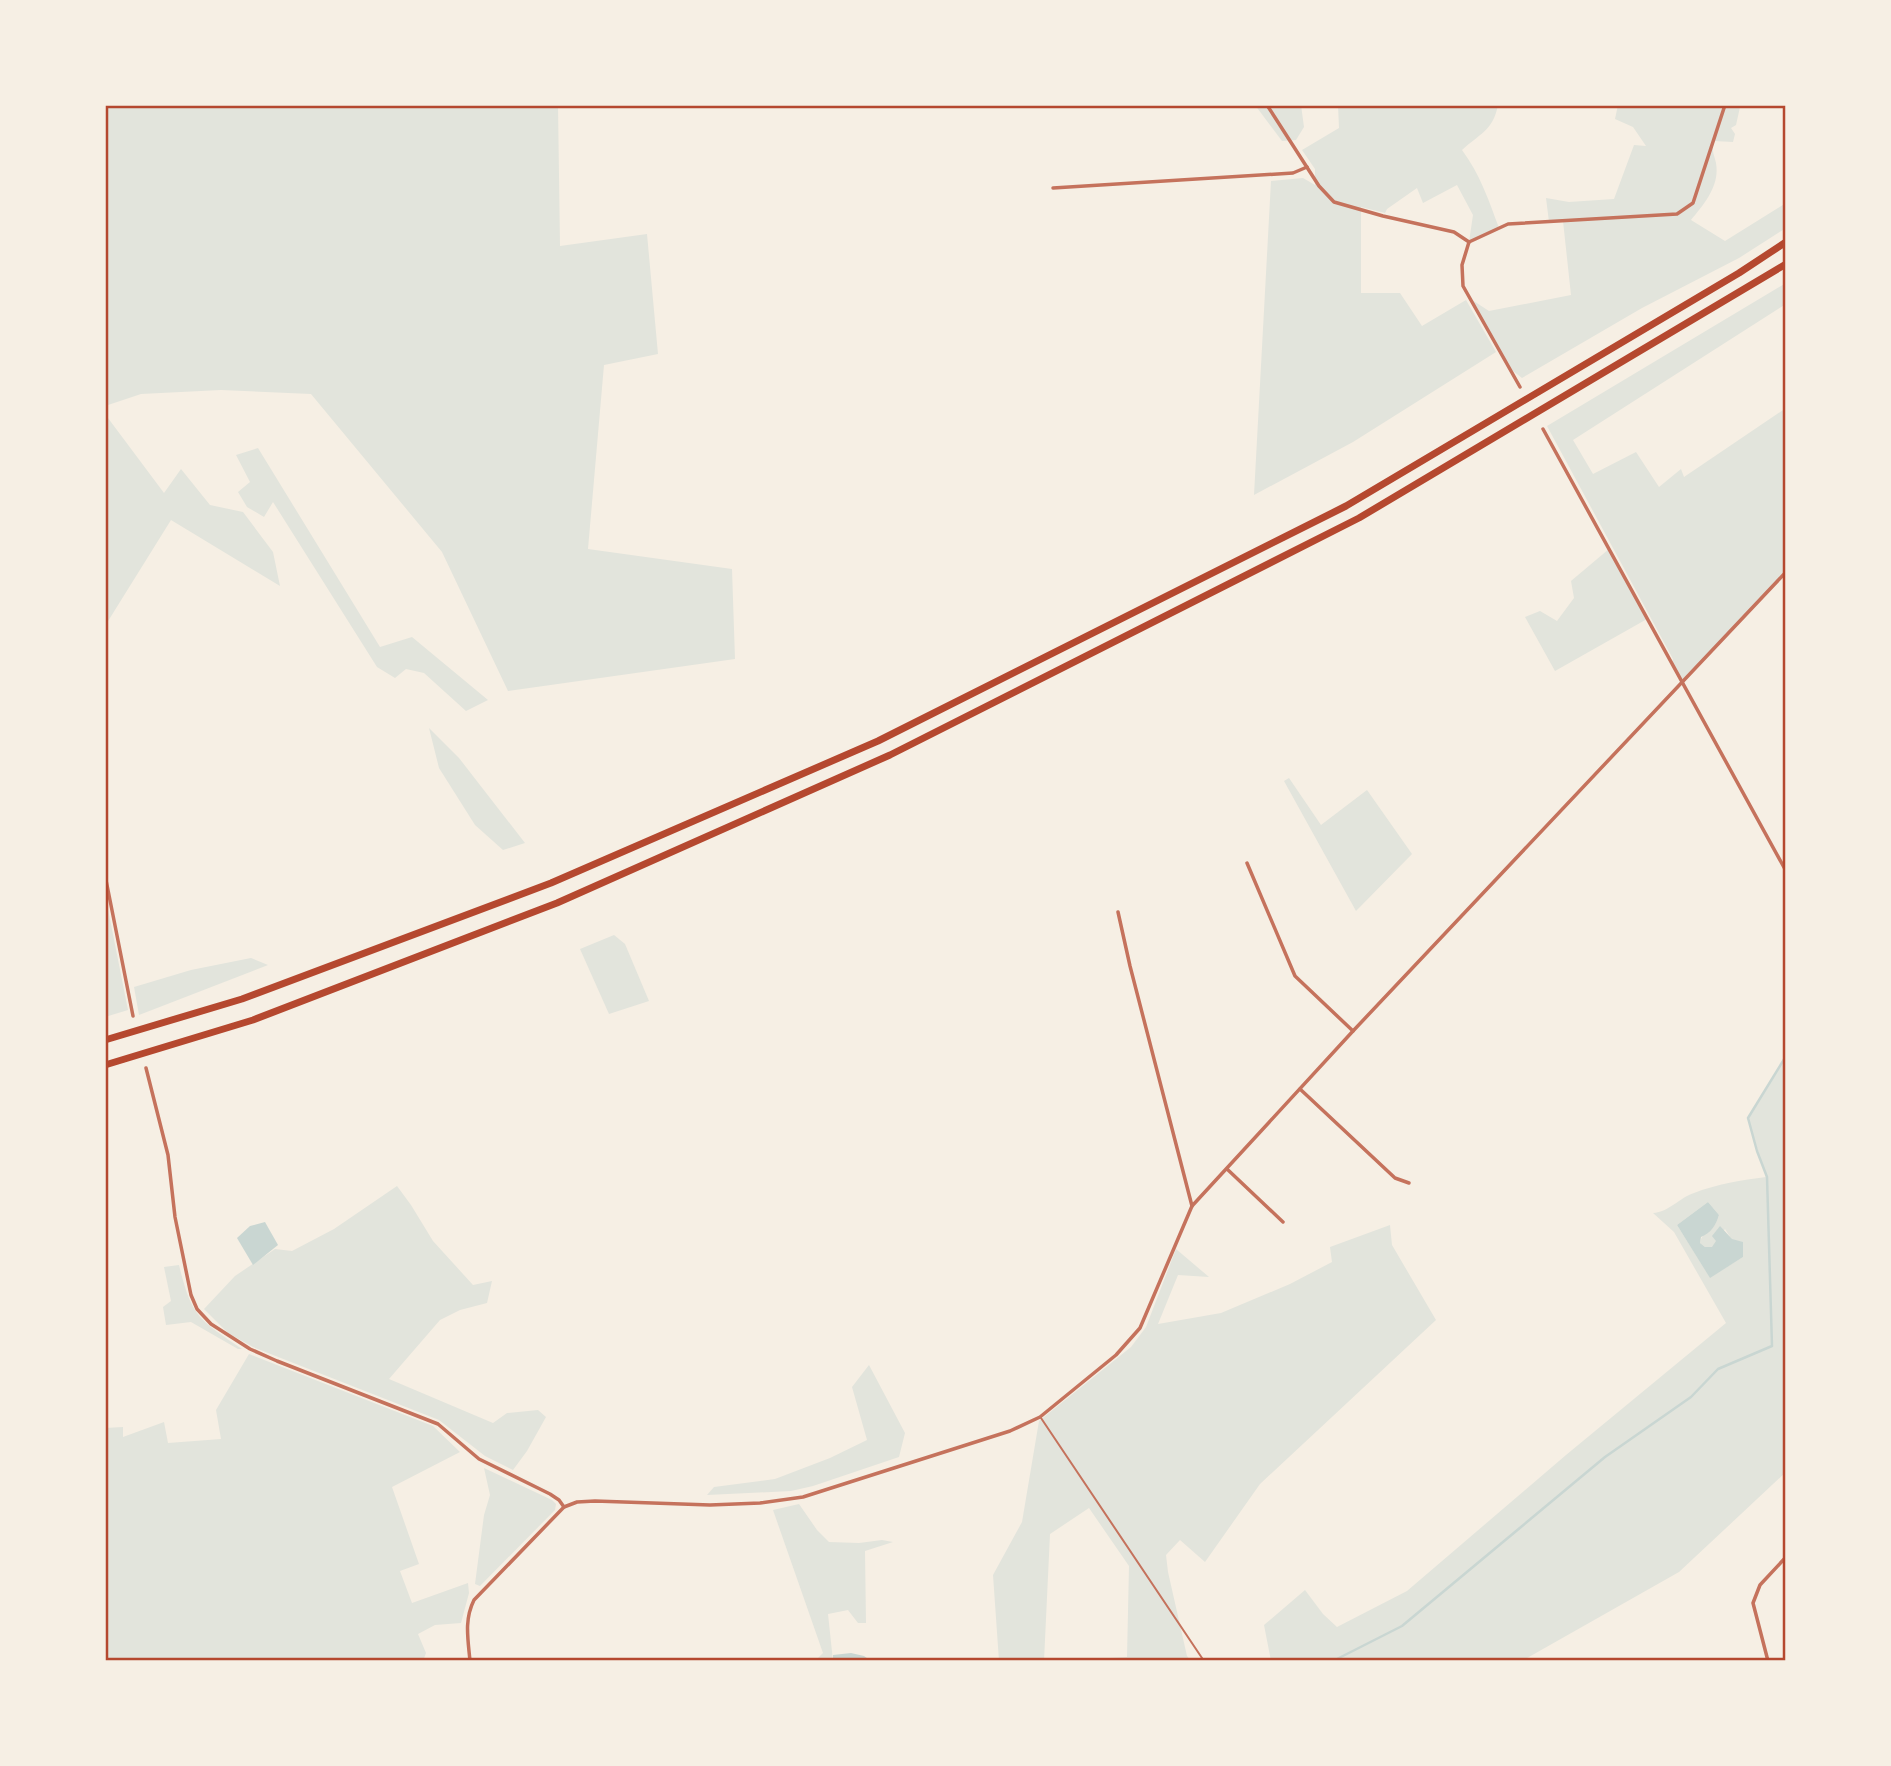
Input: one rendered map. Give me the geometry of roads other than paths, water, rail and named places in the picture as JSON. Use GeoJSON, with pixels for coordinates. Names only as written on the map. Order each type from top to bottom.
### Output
{"type":"FeatureCollection","features":[{"type":"Feature","properties":{"kind":"highway"},"geometry":{"type":"LineString","coordinates":[[105,1040],[242,999],[551,883],[878,741],[1346,506],[1786,243]]}},
{"type":"Feature","properties":{"kind":"highway"},"geometry":{"type":"LineString","coordinates":[[105,1065],[253,1020],[557,903],[890,755],[1359,518],[1786,264]]}},
{"type":"Feature","properties":{"kind":"street"},"geometry":{"type":"LineString","coordinates":[[1267,105],[1326,195],[1334,202],[1454,232],[1469,242]]}},
{"type":"Feature","properties":{"kind":"street"},"geometry":{"type":"LineString","coordinates":[[1520,387],[1463,286],[1462,265],[1469,242],[1508,224],[1676,214],[1693,203],[1725,105]]}},
{"type":"Feature","properties":{"kind":"street"},"geometry":{"type":"LineString","coordinates":[[1053,188],[1293,173],[1307,167]]}},
{"type":"Feature","properties":{"kind":"street"},"geometry":{"type":"LineString","coordinates":[[1543,429],[1786,871]]}},
{"type":"Feature","properties":{"kind":"street"},"geometry":{"type":"LineString","coordinates":[[470,1661],[467,1626],[474,1600],[565,1507],[577,1502],[595,1501],[710,1505],[760,1503],[803,1497],[1010,1431],[1040,1417],[1116,1354],[1140,1328],[1192,1206],[1353,1031],[1786,572]]}},
{"type":"Feature","properties":{"kind":"street"},"geometry":{"type":"LineString","coordinates":[[1247,863],[1295,976],[1353,1031]]}},
{"type":"Feature","properties":{"kind":"street"},"geometry":{"type":"LineString","coordinates":[[105,875],[133,1016]]}},
{"type":"Feature","properties":{"kind":"street"},"geometry":{"type":"LineString","coordinates":[[1118,912],[1192,1206]]}},
{"type":"Feature","properties":{"kind":"street"},"geometry":{"type":"LineString","coordinates":[[146,1068],[168,1155],[183,1261],[191,1295],[197,1309],[211,1324],[225,1335],[277,1362],[438,1424],[479,1459],[550,1494],[565,1507]]}},
{"type":"Feature","properties":{"kind":"street"},"geometry":{"type":"LineString","coordinates":[[1300,1089],[1395,1178],[1409,1183]]}},
{"type":"Feature","properties":{"kind":"street"},"geometry":{"type":"LineString","coordinates":[[1227,1169],[1283,1222]]}},
{"type":"Feature","properties":{"kind":"street"},"geometry":{"type":"LineString","coordinates":[[1768,1661],[1753,1603],[1760,1585],[1786,1557]]}},
{"type":"Feature","properties":{"kind":"street"},"geometry":{"type":"LineString","coordinates":[[1637,1661],[1644,1661]]}},
{"type":"Feature","properties":{"kind":"lane"},"geometry":{"type":"LineString","coordinates":[[1040,1417],[1205,1661]]}},
{"type":"Feature","properties":{"kind":"waterway"},"geometry":{"type":"LineString","coordinates":[[1333,1661],[1402,1626],[1605,1457],[1691,1397],[1718,1369],[1772,1346],[1767,1177],[1748,1118],[1786,1056]]}}]}
